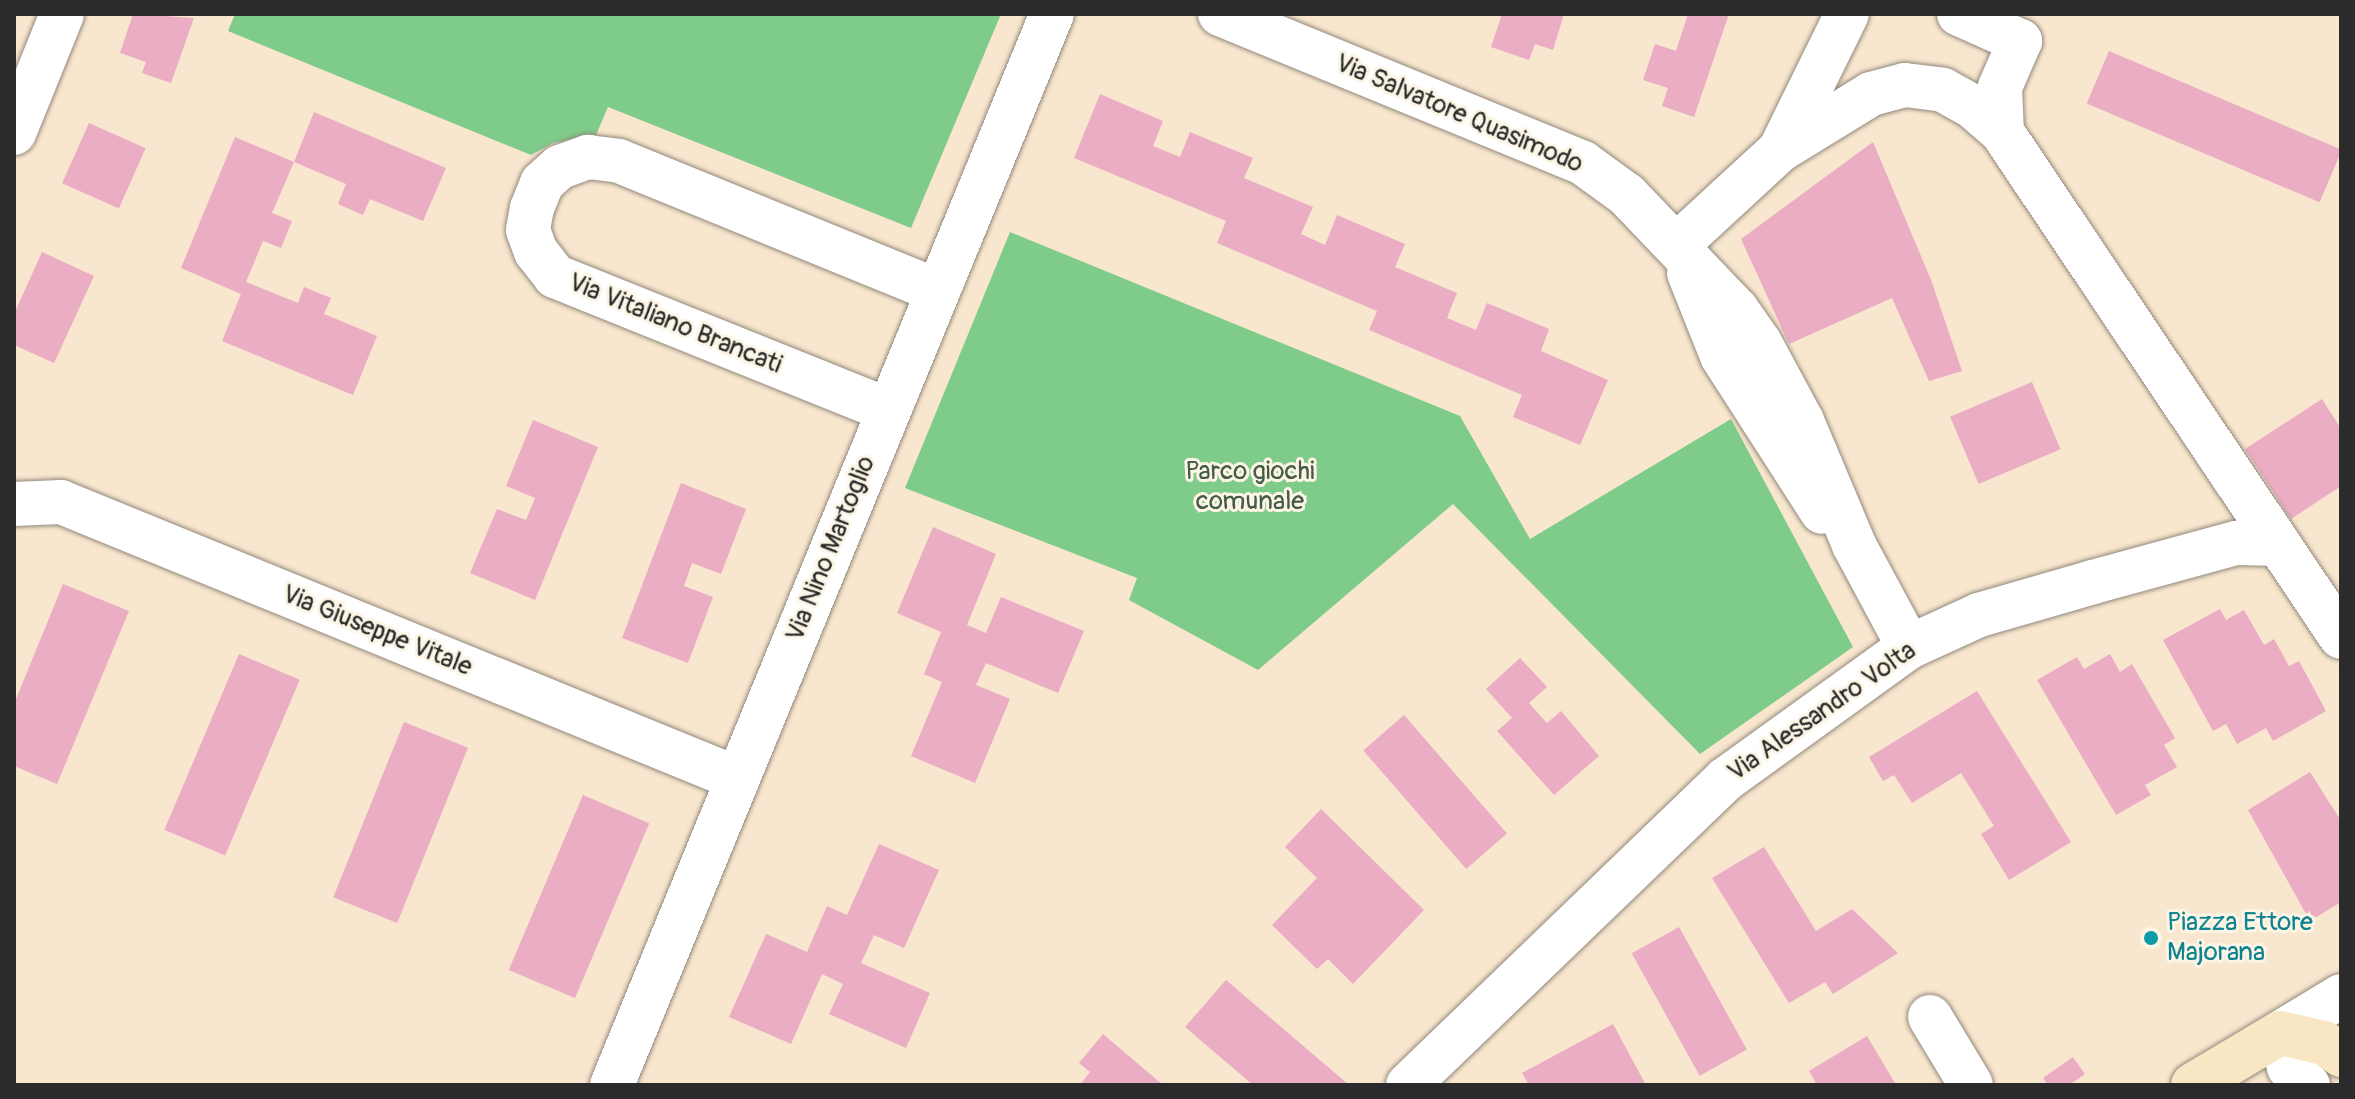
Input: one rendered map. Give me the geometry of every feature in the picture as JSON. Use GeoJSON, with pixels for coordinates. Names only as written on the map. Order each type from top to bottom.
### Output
{"type":"FeatureCollection","features":[{"type":"Feature","properties":{"kind":"main road"},"geometry":{"type":"LineString","coordinates":[[2193,1085],[2280,1033],[2324,1043],[2341,1055]]}},
{"type":"Feature","properties":{"kind":"street"},"geometry":{"type":"LineString","coordinates":[[14,133],[62,14]]}},
{"type":"Feature","properties":{"kind":"street","name":"Via Nino Martoglio"},"geometry":{"type":"LineString","coordinates":[[612,1085],[1052,14]]}},
{"type":"Feature","properties":{"kind":"street","name":"Via Salvatore Quasimodo"},"geometry":{"type":"LineString","coordinates":[[1220,14],[1583,163],[1627,195],[1677,245],[1760,343],[1802,421],[1854,545],[1909,647]]}},
{"type":"Feature","properties":{"kind":"street"},"geometry":{"type":"LineString","coordinates":[[1780,150],[1847,14]]}},
{"type":"Feature","properties":{"kind":"street"},"geometry":{"type":"LineString","coordinates":[[1959,14],[2020,41],[2000,87],[2002,132]]}},
{"type":"Feature","properties":{"kind":"street"},"geometry":{"type":"LineString","coordinates":[[1677,245],[1780,150],[1871,94],[1905,85],[1943,90],[1972,106],[2002,132],[2341,637]]}},
{"type":"Feature","properties":{"kind":"street","name":"Via Vitaliano Brancati"},"geometry":{"type":"LineString","coordinates":[[888,410],[555,276],[536,252],[528,230],[532,208],[542,183],[560,167],[588,157],[619,161],[937,291]]}},
{"type":"Feature","properties":{"kind":"street","name":"Via Giuseppe Vitale"},"geometry":{"type":"LineString","coordinates":[[14,504],[61,502],[736,778]]}},
{"type":"Feature","properties":{"kind":"street","name":"Via Alessandro Volta"},"geometry":{"type":"LineString","coordinates":[[1408,1085],[1726,779],[1909,647],[1979,615],[2121,574],[2236,543],[2278,544]]}},
{"type":"Feature","properties":{"kind":"street"},"geometry":{"type":"LineString","coordinates":[[2308,1085],[2289,1067],[2280,1033],[2341,996]]}},
{"type":"Feature","properties":{"kind":"street"},"geometry":{"type":"LineString","coordinates":[[1930,1017],[1971,1085]]}},
{"type":"Feature","properties":{"kind":"green space"},"geometry":{"type":"Polygon","coordinates":[[[235,14],[1001,14],[911,228],[608,107],[596,135],[553,143],[531,155],[228,31],[235,14]]]}},
{"type":"Feature","properties":{"kind":"green space","name":"Parco giochi comunale"},"geometry":{"type":"Polygon","coordinates":[[[1010,232],[1460,416],[1530,539],[1731,419],[1853,647],[1700,754],[1453,504],[1258,670],[1129,600],[1137,578],[905,488],[1010,232]]]}},
{"type":"Feature","properties":{"kind":"building"},"geometry":{"type":"Polygon","coordinates":[[[133,14],[194,18],[171,83],[142,73],[146,62],[120,53],[133,14]]]}},
{"type":"Feature","properties":{"kind":"building"},"geometry":{"type":"Polygon","coordinates":[[[1502,14],[1564,14],[1553,50],[1535,44],[1529,60],[1491,47],[1502,14]]]}},
{"type":"Feature","properties":{"kind":"building"},"geometry":{"type":"Polygon","coordinates":[[[1688,14],[1729,14],[1694,117],[1662,106],[1668,88],[1643,80],[1655,44],[1676,51],[1688,14]]]}},
{"type":"Feature","properties":{"kind":"building"},"geometry":{"type":"Polygon","coordinates":[[[2109,51],[2341,149],[2320,202],[2087,103],[2109,51]]]}},
{"type":"Feature","properties":{"kind":"building"},"geometry":{"type":"Polygon","coordinates":[[[1100,94],[1163,121],[1153,146],[1180,157],[1190,132],[1253,158],[1244,178],[1313,207],[1301,234],[1325,245],[1337,215],[1405,244],[1395,267],[1457,293],[1447,318],[1476,330],[1487,303],[1549,329],[1541,351],[1608,380],[1580,445],[1513,417],[1522,395],[1369,330],[1377,311],[1217,243],[1226,221],[1074,158],[1100,94]]]}},
{"type":"Feature","properties":{"kind":"building"},"geometry":{"type":"Polygon","coordinates":[[[314,112],[446,168],[423,221],[370,199],[363,215],[338,204],[346,184],[294,162],[314,112]]]}},
{"type":"Feature","properties":{"kind":"building"},"geometry":{"type":"Polygon","coordinates":[[[89,123],[146,148],[119,209],[62,183],[89,123]]]}},
{"type":"Feature","properties":{"kind":"building"},"geometry":{"type":"Polygon","coordinates":[[[235,137],[294,162],[272,213],[292,221],[281,248],[263,241],[246,282],[298,303],[304,287],[331,298],[324,314],[377,336],[353,395],[222,341],[241,294],[181,268],[235,137]]]}},
{"type":"Feature","properties":{"kind":"building"},"geometry":{"type":"Polygon","coordinates":[[[1873,142],[1931,280],[1962,371],[1929,381],[1892,298],[1789,344],[1741,239],[1873,142]]]}},
{"type":"Feature","properties":{"kind":"building"},"geometry":{"type":"Polygon","coordinates":[[[42,252],[94,276],[54,363],[14,345],[14,314],[42,252]]]}},
{"type":"Feature","properties":{"kind":"building"},"geometry":{"type":"Polygon","coordinates":[[[2032,382],[2061,449],[1979,484],[1950,417],[2032,382]]]}},
{"type":"Feature","properties":{"kind":"building"},"geometry":{"type":"Polygon","coordinates":[[[2322,399],[2341,429],[2341,486],[2291,519],[2245,449],[2322,399]]]}},
{"type":"Feature","properties":{"kind":"building"},"geometry":{"type":"Polygon","coordinates":[[[533,420],[598,447],[535,600],[470,573],[497,509],[526,520],[535,498],[506,486],[533,420]]]}},
{"type":"Feature","properties":{"kind":"building"},"geometry":{"type":"Polygon","coordinates":[[[681,483],[746,509],[721,574],[692,563],[684,586],[713,597],[688,663],[622,638],[681,483]]]}},
{"type":"Feature","properties":{"kind":"building"},"geometry":{"type":"Polygon","coordinates":[[[933,527],[996,554],[967,625],[986,633],[1001,597],[1084,631],[1058,693],[986,663],[976,685],[1010,699],[975,783],[911,756],[942,682],[924,674],[941,632],[897,613],[933,527]]]}},
{"type":"Feature","properties":{"kind":"building"},"geometry":{"type":"Polygon","coordinates":[[[63,584],[129,611],[57,784],[14,766],[14,704],[63,584]]]}},
{"type":"Feature","properties":{"kind":"building"},"geometry":{"type":"Polygon","coordinates":[[[2220,609],[2226,620],[2244,610],[2264,645],[2274,639],[2289,666],[2299,661],[2326,711],[2273,741],[2266,728],[2237,744],[2226,724],[2213,731],[2163,640],[2220,609]]]}},
{"type":"Feature","properties":{"kind":"building"},"geometry":{"type":"Polygon","coordinates":[[[239,654],[300,680],[225,856],[164,830],[239,654]]]}},
{"type":"Feature","properties":{"kind":"building"},"geometry":{"type":"Polygon","coordinates":[[[2110,654],[2120,672],[2132,664],[2175,738],[2164,745],[2177,767],[2145,785],[2151,795],[2116,815],[2037,680],[2077,657],[2084,669],[2110,654]]]}},
{"type":"Feature","properties":{"kind":"building"},"geometry":{"type":"Polygon","coordinates":[[[1520,658],[1547,687],[1529,703],[1547,723],[1561,711],[1599,756],[1554,795],[1497,731],[1512,718],[1486,689],[1520,658]]]}},
{"type":"Feature","properties":{"kind":"building"},"geometry":{"type":"Polygon","coordinates":[[[1977,691],[2071,842],[2009,880],[1981,834],[1994,826],[1961,773],[1912,803],[1894,775],[1883,781],[1869,757],[1977,691]]]}},
{"type":"Feature","properties":{"kind":"building"},"geometry":{"type":"Polygon","coordinates":[[[1404,715],[1507,833],[1466,869],[1363,750],[1404,715]]]}},
{"type":"Feature","properties":{"kind":"building"},"geometry":{"type":"Polygon","coordinates":[[[404,722],[468,748],[397,923],[333,897],[404,722]]]}},
{"type":"Feature","properties":{"kind":"building"},"geometry":{"type":"Polygon","coordinates":[[[2310,772],[2341,821],[2341,902],[2310,921],[2248,810],[2310,772]]]}},
{"type":"Feature","properties":{"kind":"building"},"geometry":{"type":"Polygon","coordinates":[[[583,795],[649,823],[575,998],[509,970],[583,795]]]}},
{"type":"Feature","properties":{"kind":"building"},"geometry":{"type":"Polygon","coordinates":[[[1321,809],[1424,910],[1353,984],[1328,959],[1317,969],[1272,925],[1317,878],[1285,847],[1321,809]]]}},
{"type":"Feature","properties":{"kind":"building"},"geometry":{"type":"Polygon","coordinates":[[[879,844],[939,870],[904,948],[874,935],[861,963],[930,993],[906,1048],[829,1014],[843,984],[822,974],[791,1044],[729,1017],[766,934],[807,952],[827,906],[847,915],[879,844]]]}},
{"type":"Feature","properties":{"kind":"building"},"geometry":{"type":"Polygon","coordinates":[[[1764,847],[1816,931],[1852,909],[1898,953],[1833,994],[1825,982],[1789,1003],[1712,878],[1764,847]]]}},
{"type":"Feature","properties":{"kind":"building"},"geometry":{"type":"Polygon","coordinates":[[[1679,927],[1747,1049],[1700,1076],[1632,953],[1679,927]]]}},
{"type":"Feature","properties":{"kind":"building"},"geometry":{"type":"Polygon","coordinates":[[[1226,980],[1349,1085],[1253,1085],[1185,1027],[1226,980]]]}},
{"type":"Feature","properties":{"kind":"building"},"geometry":{"type":"Polygon","coordinates":[[[1613,1024],[1646,1085],[1529,1085],[1522,1073],[1613,1024]]]}},
{"type":"Feature","properties":{"kind":"building"},"geometry":{"type":"Polygon","coordinates":[[[1103,1034],[1163,1085],[1080,1085],[1090,1072],[1079,1063],[1103,1034]]]}},
{"type":"Feature","properties":{"kind":"building"},"geometry":{"type":"Polygon","coordinates":[[[1867,1036],[1896,1085],[1817,1085],[1809,1071],[1867,1036]]]}},
{"type":"Feature","properties":{"kind":"building"},"geometry":{"type":"Polygon","coordinates":[[[2073,1057],[2085,1074],[2069,1085],[2048,1085],[2043,1078],[2073,1057]]]}},
{"type":"Feature","properties":{"kind":"place","name":"Piazza Ettore Majorana"},"geometry":{"type":"Point","coordinates":[2151,938]}}]}
